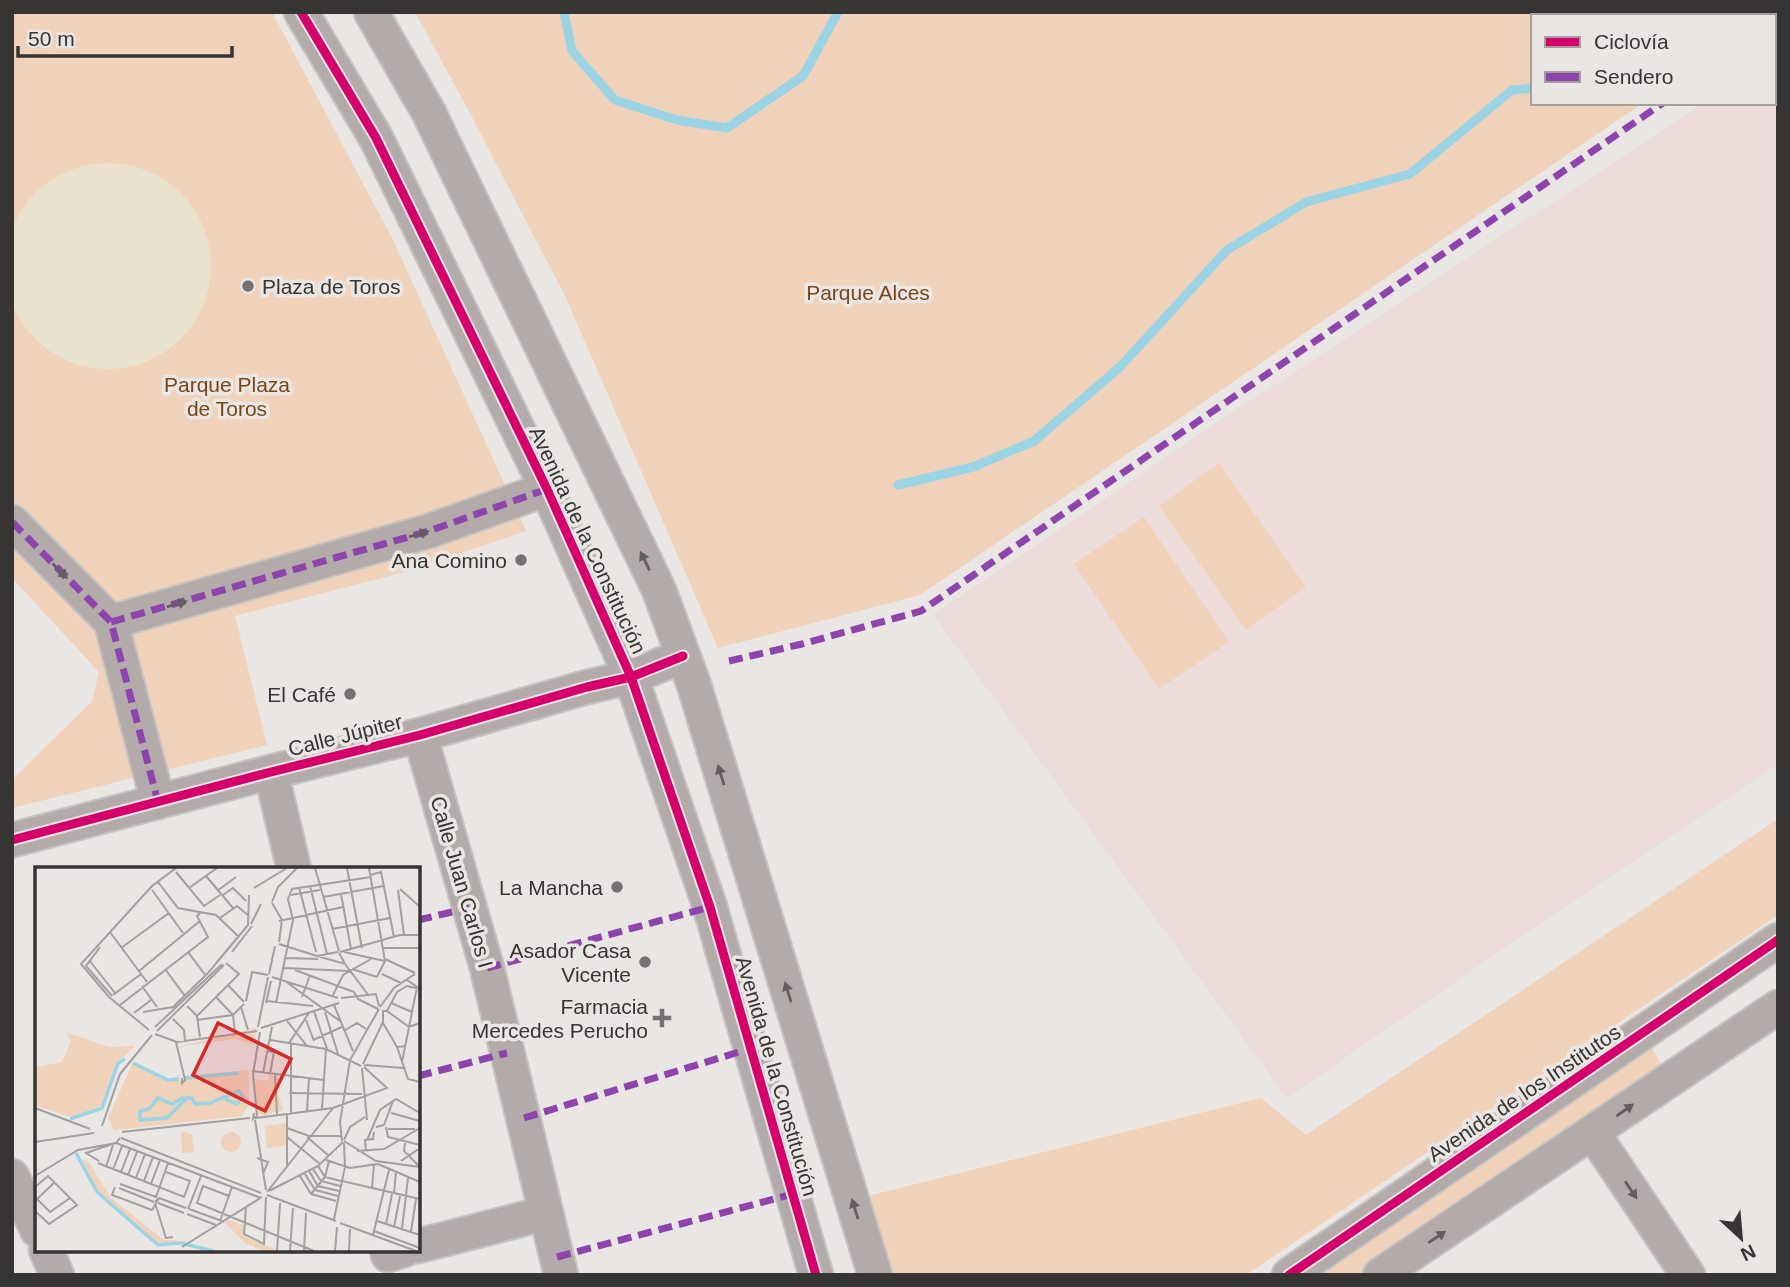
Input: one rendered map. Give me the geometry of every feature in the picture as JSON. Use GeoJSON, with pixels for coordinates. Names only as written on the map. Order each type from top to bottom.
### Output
{"type":"FeatureCollection","features":[{"type":"Feature","properties":{"kind":"street","name":"Avenida de la Constitución"},"geometry":{"type":"LineString","coordinates":[[301,12],[376,138],[547,489],[631,677],[710,907],[816,1275]]}},
{"type":"Feature","properties":{"kind":"street","name":"Avenida de la Constitución"},"geometry":{"type":"LineString","coordinates":[[372,12],[429,113],[659,590],[684,656],[875,1275]]}},
{"type":"Feature","properties":{"kind":"street"},"geometry":{"type":"LineString","coordinates":[[111,622],[429,531],[547,489]]}},
{"type":"Feature","properties":{"kind":"street"},"geometry":{"type":"LineString","coordinates":[[12,523],[111,622],[158,802]]}},
{"type":"Feature","properties":{"kind":"street","name":"Calle Júpiter"},"geometry":{"type":"LineString","coordinates":[[12,840],[420,735],[631,677],[684,656]]}},
{"type":"Feature","properties":{"kind":"street","name":"Calle Juan Carlos I"},"geometry":{"type":"LineString","coordinates":[[420,735],[487,968],[561,1275]]}},
{"type":"Feature","properties":{"kind":"street"},"geometry":{"type":"LineString","coordinates":[[271,772],[294,867]]}},
{"type":"Feature","properties":{"kind":"street","name":"Avenida de los Institutos"},"geometry":{"type":"LineString","coordinates":[[1289,1275],[1778,940]]}},
{"type":"Feature","properties":{"kind":"street"},"geometry":{"type":"LineString","coordinates":[[1380,1275],[1778,1007]]}},
{"type":"Feature","properties":{"kind":"street","name":"Avenida de los Institutos"},"geometry":{"type":"LineString","coordinates":[[1643,1033],[1670,1079]]}},
{"type":"Feature","properties":{"kind":"street"},"geometry":{"type":"LineString","coordinates":[[1593,1133],[1688,1275]]}},
{"type":"Feature","properties":{"kind":"street"},"geometry":{"type":"LineString","coordinates":[[12,1177],[35,1226]]}},
{"type":"Feature","properties":{"kind":"street"},"geometry":{"type":"LineString","coordinates":[[420,1246],[546,1213]]}},
{"type":"Feature","properties":{"kind":"street"},"geometry":{"type":"LineString","coordinates":[[47,1252],[57,1275]]}},
{"type":"Feature","properties":{"kind":"shaded area"},"geometry":{"type":"Polygon","coordinates":[[[1778,54],[1778,764],[1287,1098],[933,615],[1209,428],[1701,105],[1776,105],[1778,54]]]}},
{"type":"Feature","properties":{"kind":"green space","name":"Parque Plaza de Toros"},"geometry":{"type":"Polygon","coordinates":[[[12,12],[272,12],[393,240],[526,531],[405,572],[235,616],[267,745],[12,808],[12,780],[92,701],[99,672],[12,578],[12,12]]]}},
{"type":"Feature","properties":{"kind":"green space","name":"Parque Alces"},"geometry":{"type":"Polygon","coordinates":[[[415,12],[1777,12],[1531,14],[1531,105],[1640,105],[920,595],[718,648],[566,298],[415,12]]]}},
{"type":"Feature","properties":{"kind":"green space"},"geometry":{"type":"Polygon","coordinates":[[[1219,463],[1306,587],[1246,630],[1159,506],[1219,463]]]}},
{"type":"Feature","properties":{"kind":"green space"},"geometry":{"type":"Polygon","coordinates":[[[1144,517],[1229,642],[1159,689],[1074,564],[1144,517]]]}},
{"type":"Feature","properties":{"kind":"green space"},"geometry":{"type":"Polygon","coordinates":[[[1778,819],[1778,915],[1246,1275],[875,1275],[852,1200],[1261,1098],[1306,1135],[1778,819]]]}},
{"type":"Feature","properties":{"kind":"green space"},"geometry":{"type":"Polygon","coordinates":[[[1643,1033],[1670,1079],[1380,1275],[1289,1275],[1643,1033]]]}},
{"type":"Feature","properties":{"kind":"sand"},"geometry":{"type":"Polygon","coordinates":[[[108,163],[147,171],[165,180],[181,193],[194,209],[203,227],[211,266],[203,305],[194,323],[181,339],[165,352],[147,361],[108,369],[69,361],[51,352],[35,339],[22,323],[13,305],[5,266],[13,227],[22,209],[35,193],[51,180],[69,171],[108,163]]]}},
{"type":"Feature","properties":{"kind":"waterway"},"geometry":{"type":"LineString","coordinates":[[564,12],[572,51],[615,100],[677,120],[727,128],[803,76],[838,12]]}},
{"type":"Feature","properties":{"kind":"waterway"},"geometry":{"type":"LineString","coordinates":[[898,485],[973,467],[1034,441],[1120,367],[1227,250],[1306,202],[1410,174],[1512,90],[1531,88]]}},
{"type":"Feature","properties":{"kind":"marked path"},"geometry":{"type":"LineString","coordinates":[[729,661],[921,611],[1660,105]]}},
{"type":"Feature","properties":{"kind":"marked path"},"geometry":{"type":"LineString","coordinates":[[111,622],[429,531],[547,489]]}},
{"type":"Feature","properties":{"kind":"marked path"},"geometry":{"type":"LineString","coordinates":[[12,522],[111,622],[158,802]]}},
{"type":"Feature","properties":{"kind":"marked path"},"geometry":{"type":"LineString","coordinates":[[487,968],[710,907]]}},
{"type":"Feature","properties":{"kind":"marked path"},"geometry":{"type":"LineString","coordinates":[[420,920],[469,908]]}},
{"type":"Feature","properties":{"kind":"marked path"},"geometry":{"type":"LineString","coordinates":[[524,1118],[752,1048]]}},
{"type":"Feature","properties":{"kind":"marked path"},"geometry":{"type":"LineString","coordinates":[[420,1075],[507,1053]]}},
{"type":"Feature","properties":{"kind":"marked path"},"geometry":{"type":"LineString","coordinates":[[557,1257],[793,1194]]}},
{"type":"Feature","properties":{"kind":"cycle path"},"geometry":{"type":"LineString","coordinates":[[301,12],[376,138],[547,489],[631,677],[710,907],[816,1275]]}},
{"type":"Feature","properties":{"kind":"cycle path"},"geometry":{"type":"LineString","coordinates":[[12,840],[420,735],[631,677],[683,656]]}},
{"type":"Feature","properties":{"kind":"cycle path"},"geometry":{"type":"LineString","coordinates":[[1289,1275],[1778,940]]}},
{"type":"Feature","properties":{"kind":"place","name":"Plaza de Toros"},"geometry":{"type":"Point","coordinates":[248,286]}},
{"type":"Feature","properties":{"kind":"place","name":"Ana Comino"},"geometry":{"type":"Point","coordinates":[521,560]}},
{"type":"Feature","properties":{"kind":"place","name":"El Café"},"geometry":{"type":"Point","coordinates":[350,694]}},
{"type":"Feature","properties":{"kind":"place","name":"La Mancha"},"geometry":{"type":"Point","coordinates":[617,887]}},
{"type":"Feature","properties":{"kind":"place","name":"Asador Casa Vicente"},"geometry":{"type":"Point","coordinates":[645,962]}},
{"type":"Feature","properties":{"kind":"place","name":"Farmacia Mercedes Perucho"},"geometry":{"type":"Point","coordinates":[662,1018]}}]}
